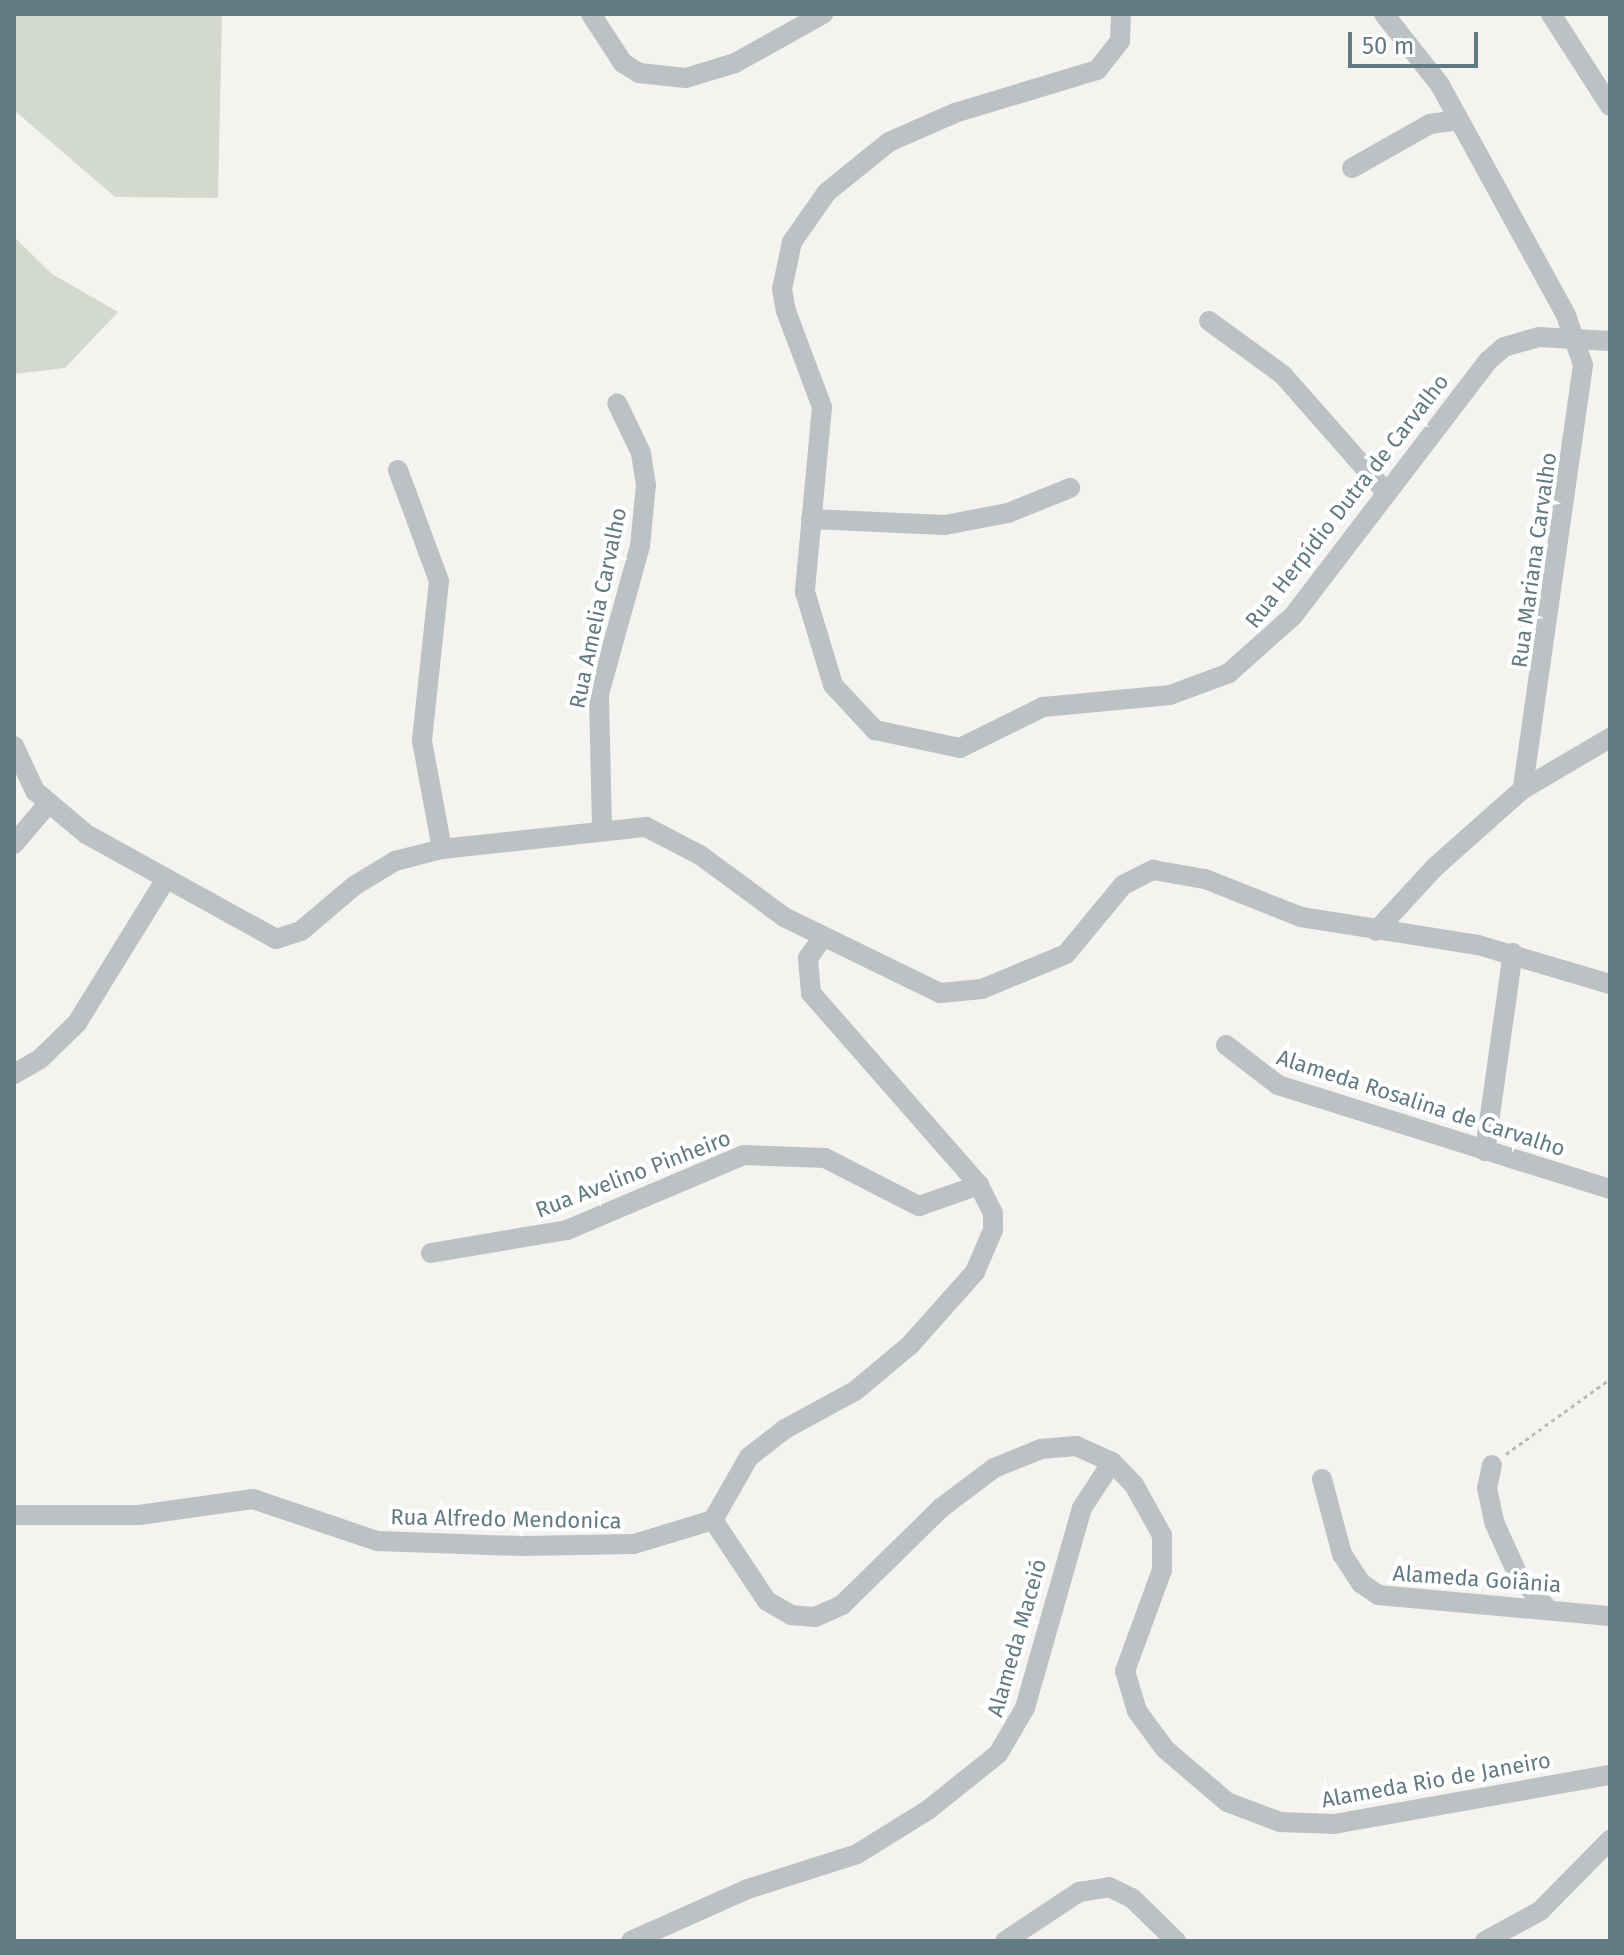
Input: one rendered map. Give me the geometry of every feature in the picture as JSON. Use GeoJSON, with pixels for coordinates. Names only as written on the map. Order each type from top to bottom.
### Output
{"type":"FeatureCollection","features":[{"type":"Feature","properties":{"kind":"street"},"geometry":{"type":"LineString","coordinates":[[591,14],[623,63],[639,73],[686,78],[735,63],[823,14]]}},
{"type":"Feature","properties":{"kind":"street","name":"Rua Herpídio Dutra de Carvalho"},"geometry":{"type":"LineString","coordinates":[[1121,14],[1120,41],[1097,70],[955,113],[889,142],[827,192],[792,242],[782,289],[786,311],[822,407],[805,592],[833,685],[875,730],[960,748],[1043,707],[1170,695],[1229,673],[1293,616],[1385,491],[1504,347],[1539,337],[1610,341]]}},
{"type":"Feature","properties":{"kind":"street"},"geometry":{"type":"LineString","coordinates":[[1384,14],[1427,64],[1576,338]]}},
{"type":"Feature","properties":{"kind":"street"},"geometry":{"type":"LineString","coordinates":[[1551,14],[1610,106]]}},
{"type":"Feature","properties":{"kind":"street"},"geometry":{"type":"LineString","coordinates":[[1352,168],[1430,124],[1457,120]]}},
{"type":"Feature","properties":{"kind":"street"},"geometry":{"type":"LineString","coordinates":[[1209,321],[1283,375],[1385,491]]}},
{"type":"Feature","properties":{"kind":"street","name":"Rua Mariana Carvalho"},"geometry":{"type":"LineString","coordinates":[[1523,789],[1582,385],[1576,338]]}},
{"type":"Feature","properties":{"kind":"street","name":"Rua Amelia Carvalho"},"geometry":{"type":"LineString","coordinates":[[602,829],[599,694],[640,546],[646,485],[641,453],[617,403]]}},
{"type":"Feature","properties":{"kind":"street"},"geometry":{"type":"LineString","coordinates":[[398,470],[439,581],[422,741],[442,849]]}},
{"type":"Feature","properties":{"kind":"street"},"geometry":{"type":"LineString","coordinates":[[811,519],[945,525],[1008,513],[1070,488]]}},
{"type":"Feature","properties":{"kind":"street"},"geometry":{"type":"LineString","coordinates":[[1376,931],[1435,867],[1523,789],[1610,738]]}},
{"type":"Feature","properties":{"kind":"street"},"geometry":{"type":"LineString","coordinates":[[14,746],[41,798]]}},
{"type":"Feature","properties":{"kind":"street"},"geometry":{"type":"LineString","coordinates":[[14,782],[164,882],[247,927],[276,939],[293,936],[375,871],[442,849],[602,829],[646,827],[668,835],[772,909],[921,988],[966,992],[1066,954],[1123,885],[1153,870],[1205,879],[1301,917],[1513,953],[1610,984]]}},
{"type":"Feature","properties":{"kind":"street"},"geometry":{"type":"LineString","coordinates":[[14,844],[41,798]]}},
{"type":"Feature","properties":{"kind":"street"},"geometry":{"type":"LineString","coordinates":[[14,1074],[40,1059],[77,1023],[164,882]]}},
{"type":"Feature","properties":{"kind":"street"},"geometry":{"type":"LineString","coordinates":[[823,937],[808,958],[811,993],[979,1185],[993,1213],[993,1230],[975,1272],[891,1363],[749,1457],[713,1520],[767,1601],[791,1615],[815,1617],[842,1605],[941,1508],[994,1468],[1063,1446],[1112,1462]]}},
{"type":"Feature","properties":{"kind":"street"},"geometry":{"type":"LineString","coordinates":[[1485,1151],[1513,953]]}},
{"type":"Feature","properties":{"kind":"street","name":"Alameda Rosalina de Carvalho"},"geometry":{"type":"LineString","coordinates":[[1226,1045],[1278,1085],[1610,1189]]}},
{"type":"Feature","properties":{"kind":"street","name":"Rua Avelino Pinheiro"},"geometry":{"type":"LineString","coordinates":[[431,1253],[567,1230],[744,1155],[825,1158],[919,1206],[979,1185]]}},
{"type":"Feature","properties":{"kind":"street","name":"Alameda Rio de Janeiro"},"geometry":{"type":"LineString","coordinates":[[1112,1462],[1154,1516],[1164,1554],[1125,1671],[1129,1691],[1146,1729],[1227,1802],[1280,1822],[1334,1824],[1610,1775]]}},
{"type":"Feature","properties":{"kind":"street","name":"Alameda Maceió"},"geometry":{"type":"LineString","coordinates":[[631,1941],[748,1889],[857,1854],[928,1810],[998,1754],[1025,1708],[1078,1519],[1112,1462]]}},
{"type":"Feature","properties":{"kind":"street"},"geometry":{"type":"LineString","coordinates":[[1492,1465],[1487,1488],[1494,1522],[1518,1575],[1546,1607]]}},
{"type":"Feature","properties":{"kind":"street","name":"Alameda Goiânia"},"geometry":{"type":"LineString","coordinates":[[1322,1479],[1333,1534],[1371,1592],[1409,1601],[1546,1607],[1610,1616]]}},
{"type":"Feature","properties":{"kind":"street","name":"Rua Alfredo Mendonica"},"geometry":{"type":"LineString","coordinates":[[14,1515],[139,1515],[253,1499],[377,1541],[522,1546],[634,1544],[713,1520]]}},
{"type":"Feature","properties":{"kind":"street"},"geometry":{"type":"LineString","coordinates":[[1485,1941],[1540,1911],[1610,1840]]}},
{"type":"Feature","properties":{"kind":"street"},"geometry":{"type":"LineString","coordinates":[[1005,1941],[1079,1892],[1109,1887],[1132,1898],[1176,1941]]}},
{"type":"Feature","properties":{"kind":"path"},"geometry":{"type":"LineString","coordinates":[[1492,1465],[1610,1379]]}},
{"type":"Feature","properties":{"kind":"shaded area"},"geometry":{"type":"Polygon","coordinates":[[[14,14],[222,14],[218,198],[115,197],[14,110],[14,14]]]}},
{"type":"Feature","properties":{"kind":"shaded area"},"geometry":{"type":"Polygon","coordinates":[[[14,237],[52,274],[118,312],[65,368],[14,374],[14,237]]]}}]}
